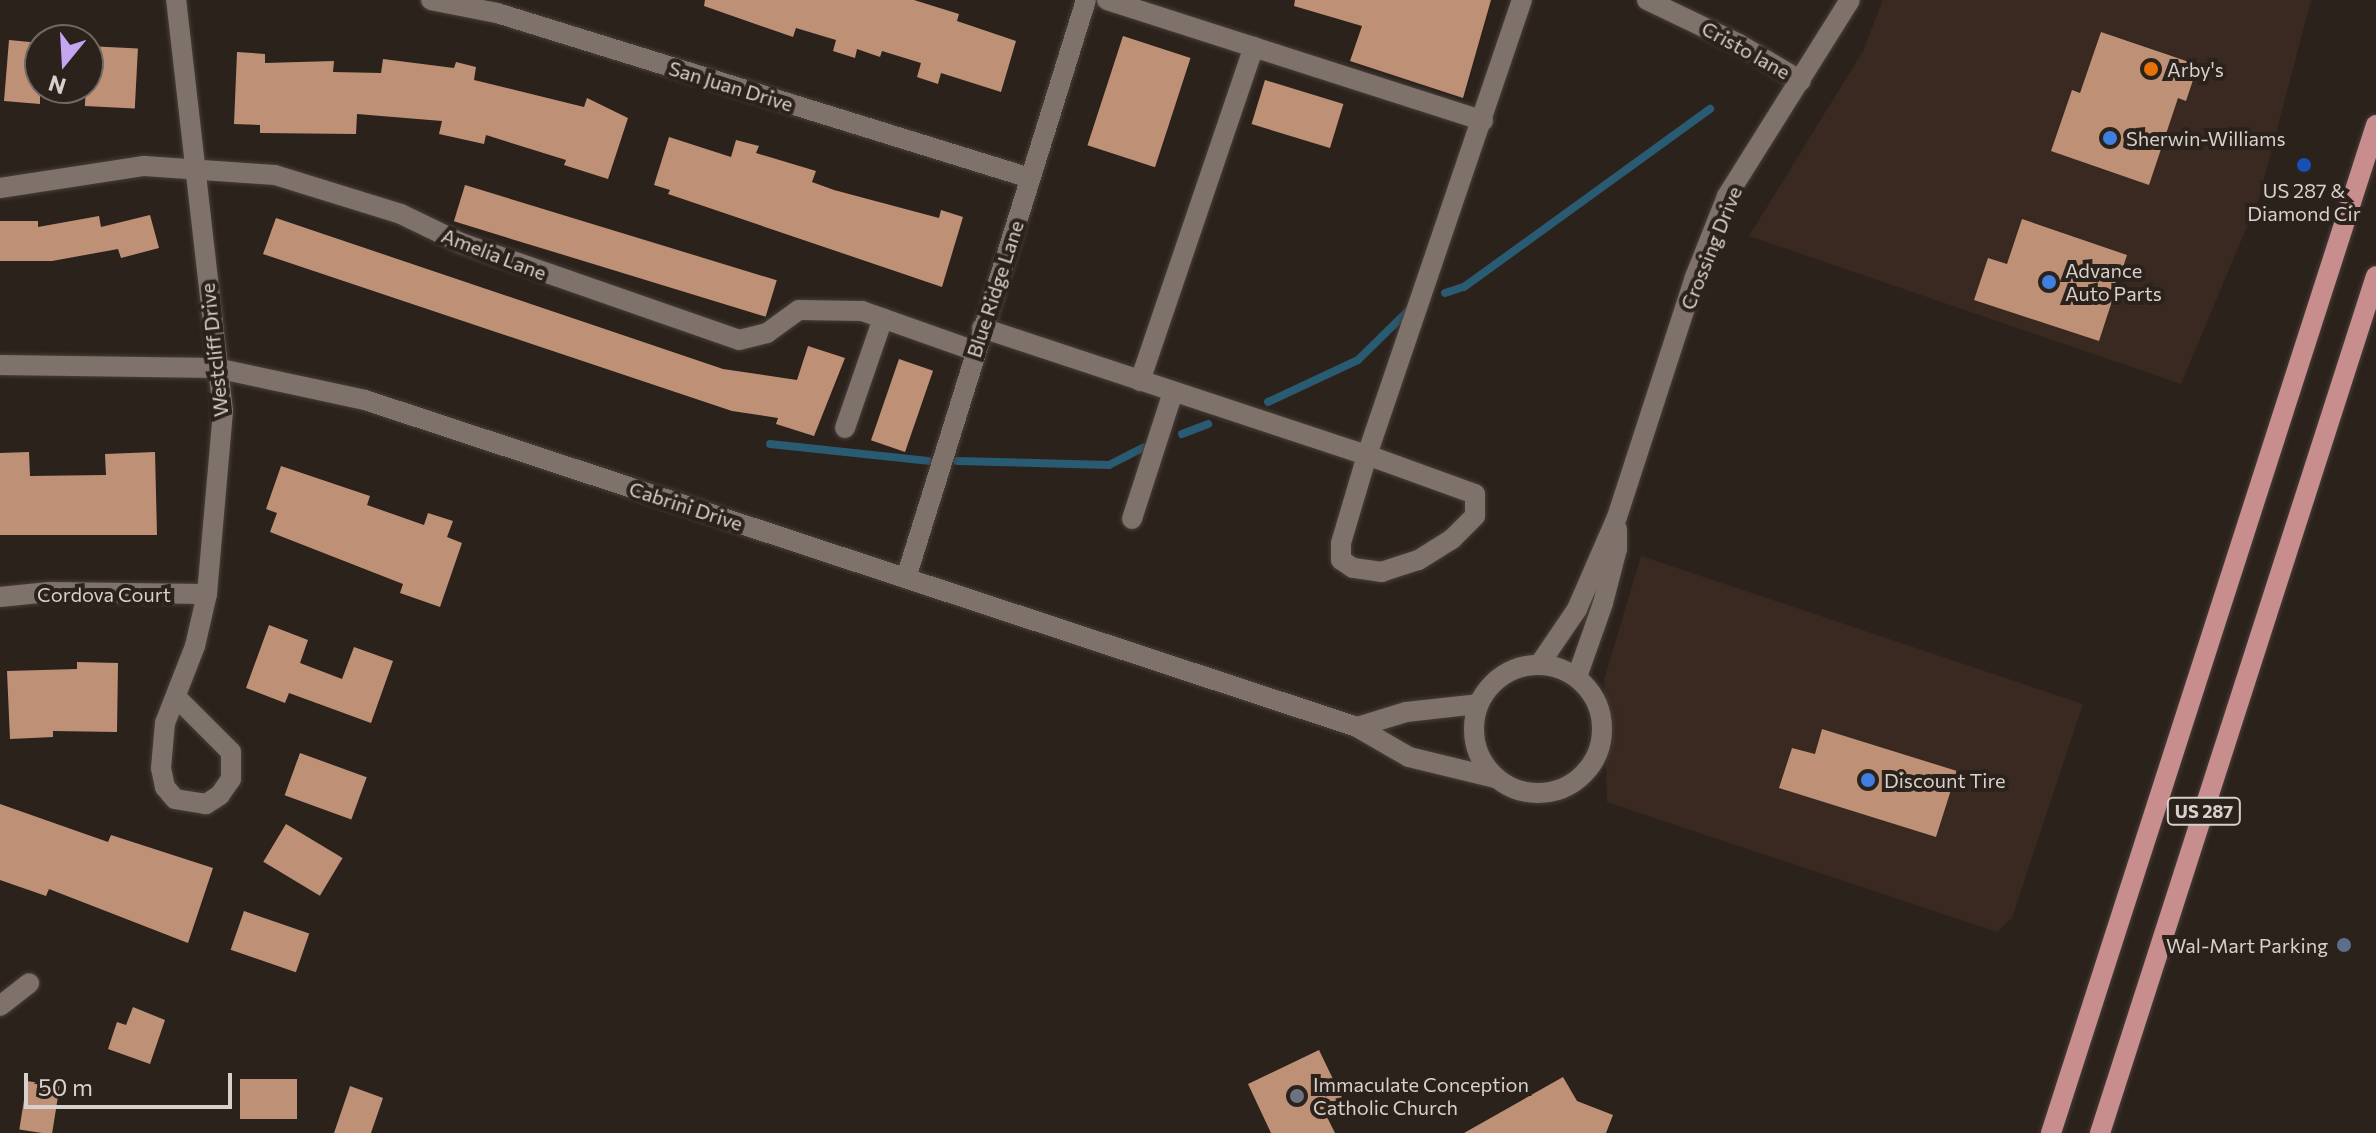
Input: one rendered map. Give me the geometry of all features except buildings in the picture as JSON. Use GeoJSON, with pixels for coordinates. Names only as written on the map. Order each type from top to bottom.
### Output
{"type":"FeatureCollection","features":[{"type":"Feature","properties":{"kind":"main road","name":"US 287"},"geometry":{"type":"LineString","coordinates":[[2051,1133],[2376,125]]}},
{"type":"Feature","properties":{"kind":"main road","name":"US 287"},"geometry":{"type":"LineString","coordinates":[[2100,1133],[2376,276]]}},
{"type":"Feature","properties":{"kind":"street","name":"Westcliff Drive"},"geometry":{"type":"LineString","coordinates":[[176,0],[223,411],[207,594],[176,697],[161,749],[165,787],[185,804],[206,804],[220,795],[231,779],[231,752],[176,697]]}},
{"type":"Feature","properties":{"kind":"street","name":"San Juan Drive"},"geometry":{"type":"LineString","coordinates":[[445,0],[1030,178]]}},
{"type":"Feature","properties":{"kind":"street","name":"Blue Ridge Lane"},"geometry":{"type":"LineString","coordinates":[[906,578],[1086,0]]}},
{"type":"Feature","properties":{"kind":"street"},"geometry":{"type":"LineString","coordinates":[[1107,0],[1483,121]]}},
{"type":"Feature","properties":{"kind":"street"},"geometry":{"type":"LineString","coordinates":[[982,328],[1367,455],[1475,494],[1475,516],[1452,539],[1418,560],[1382,572],[1353,568],[1341,560],[1341,543],[1367,455],[1522,0]]}},
{"type":"Feature","properties":{"kind":"street","name":"Cristo lane"},"geometry":{"type":"LineString","coordinates":[[1647,0],[1739,44],[1801,81]]}},
{"type":"Feature","properties":{"kind":"street","name":"Crossing Drive"},"geometry":{"type":"LineString","coordinates":[[1539,665],[1577,609],[1617,517],[1695,277],[1727,196],[1850,0]]}},
{"type":"Feature","properties":{"kind":"street"},"geometry":{"type":"LineString","coordinates":[[1140,381],[1254,47]]}},
{"type":"Feature","properties":{"kind":"street","name":"Amelia Lane"},"geometry":{"type":"LineString","coordinates":[[0,188],[88,172],[194,168],[275,175],[401,214],[461,243],[739,340],[767,333],[799,310],[862,311],[975,351]]}},
{"type":"Feature","properties":{"kind":"street"},"geometry":{"type":"LineString","coordinates":[[845,428],[883,318]]}},
{"type":"Feature","properties":{"kind":"street","name":"Cabrini Drive"},"geometry":{"type":"LineString","coordinates":[[0,365],[216,368],[365,400],[1357,727],[1409,757],[1495,778]]}},
{"type":"Feature","properties":{"kind":"street"},"geometry":{"type":"LineString","coordinates":[[1132,519],[1173,392]]}},
{"type":"Feature","properties":{"kind":"street","name":"Crossing Drive"},"geometry":{"type":"LineString","coordinates":[[1577,677],[1585,664],[1617,549],[1617,517]]}},
{"type":"Feature","properties":{"kind":"street","name":"Cordova Court"},"geometry":{"type":"LineString","coordinates":[[0,597],[49,592],[207,594]]}},
{"type":"Feature","properties":{"kind":"street"},"geometry":{"type":"LineString","coordinates":[[1539,665],[1577,677],[1591,692],[1602,719],[1600,749],[1591,767],[1556,792],[1534,794],[1495,778],[1475,744],[1478,704],[1503,675],[1539,665]]}},
{"type":"Feature","properties":{"kind":"street"},"geometry":{"type":"LineString","coordinates":[[1357,727],[1406,712],[1478,704]]}},
{"type":"Feature","properties":{"kind":"street"},"geometry":{"type":"LineString","coordinates":[[0,1006],[29,983]]}},
{"type":"Feature","properties":{"kind":"shaded area"},"geometry":{"type":"Polygon","coordinates":[[[1883,0],[2311,0],[2259,198],[2181,384],[1749,236],[1863,51],[1883,0]]]}},
{"type":"Feature","properties":{"kind":"shaded area"},"geometry":{"type":"Polygon","coordinates":[[[1641,556],[2083,704],[2012,918],[1997,932],[1607,802],[1604,680],[1641,556]]]}},
{"type":"Feature","properties":{"kind":"waterway"},"geometry":{"type":"LineString","coordinates":[[1445,293],[1464,287],[1710,109]]}},
{"type":"Feature","properties":{"kind":"waterway"},"geometry":{"type":"LineString","coordinates":[[1268,402],[1358,360],[1412,307]]}},
{"type":"Feature","properties":{"kind":"waterway"},"geometry":{"type":"LineString","coordinates":[[1182,434],[1208,424]]}},
{"type":"Feature","properties":{"kind":"waterway"},"geometry":{"type":"LineString","coordinates":[[770,444],[928,461]]}},
{"type":"Feature","properties":{"kind":"waterway"},"geometry":{"type":"LineString","coordinates":[[957,461],[1109,465],[1143,448]]}},
{"type":"Feature","properties":{"kind":"place","name":"Arby's"},"geometry":{"type":"Point","coordinates":[2151,69]}},
{"type":"Feature","properties":{"kind":"place","name":"Sherwin-Williams"},"geometry":{"type":"Point","coordinates":[2110,138]}},
{"type":"Feature","properties":{"kind":"place","name":"US 287 & Diamond Cir"},"geometry":{"type":"Point","coordinates":[2304,165]}},
{"type":"Feature","properties":{"kind":"place","name":"Advance Auto Parts"},"geometry":{"type":"Point","coordinates":[2049,282]}},
{"type":"Feature","properties":{"kind":"place","name":"Discount Tire"},"geometry":{"type":"Point","coordinates":[1868,780]}},
{"type":"Feature","properties":{"kind":"place","name":"Wal-Mart Parking"},"geometry":{"type":"Point","coordinates":[2344,945]}},
{"type":"Feature","properties":{"kind":"place","name":"Immaculate Conception Catholic Church"},"geometry":{"type":"Point","coordinates":[1297,1096]}}]}
